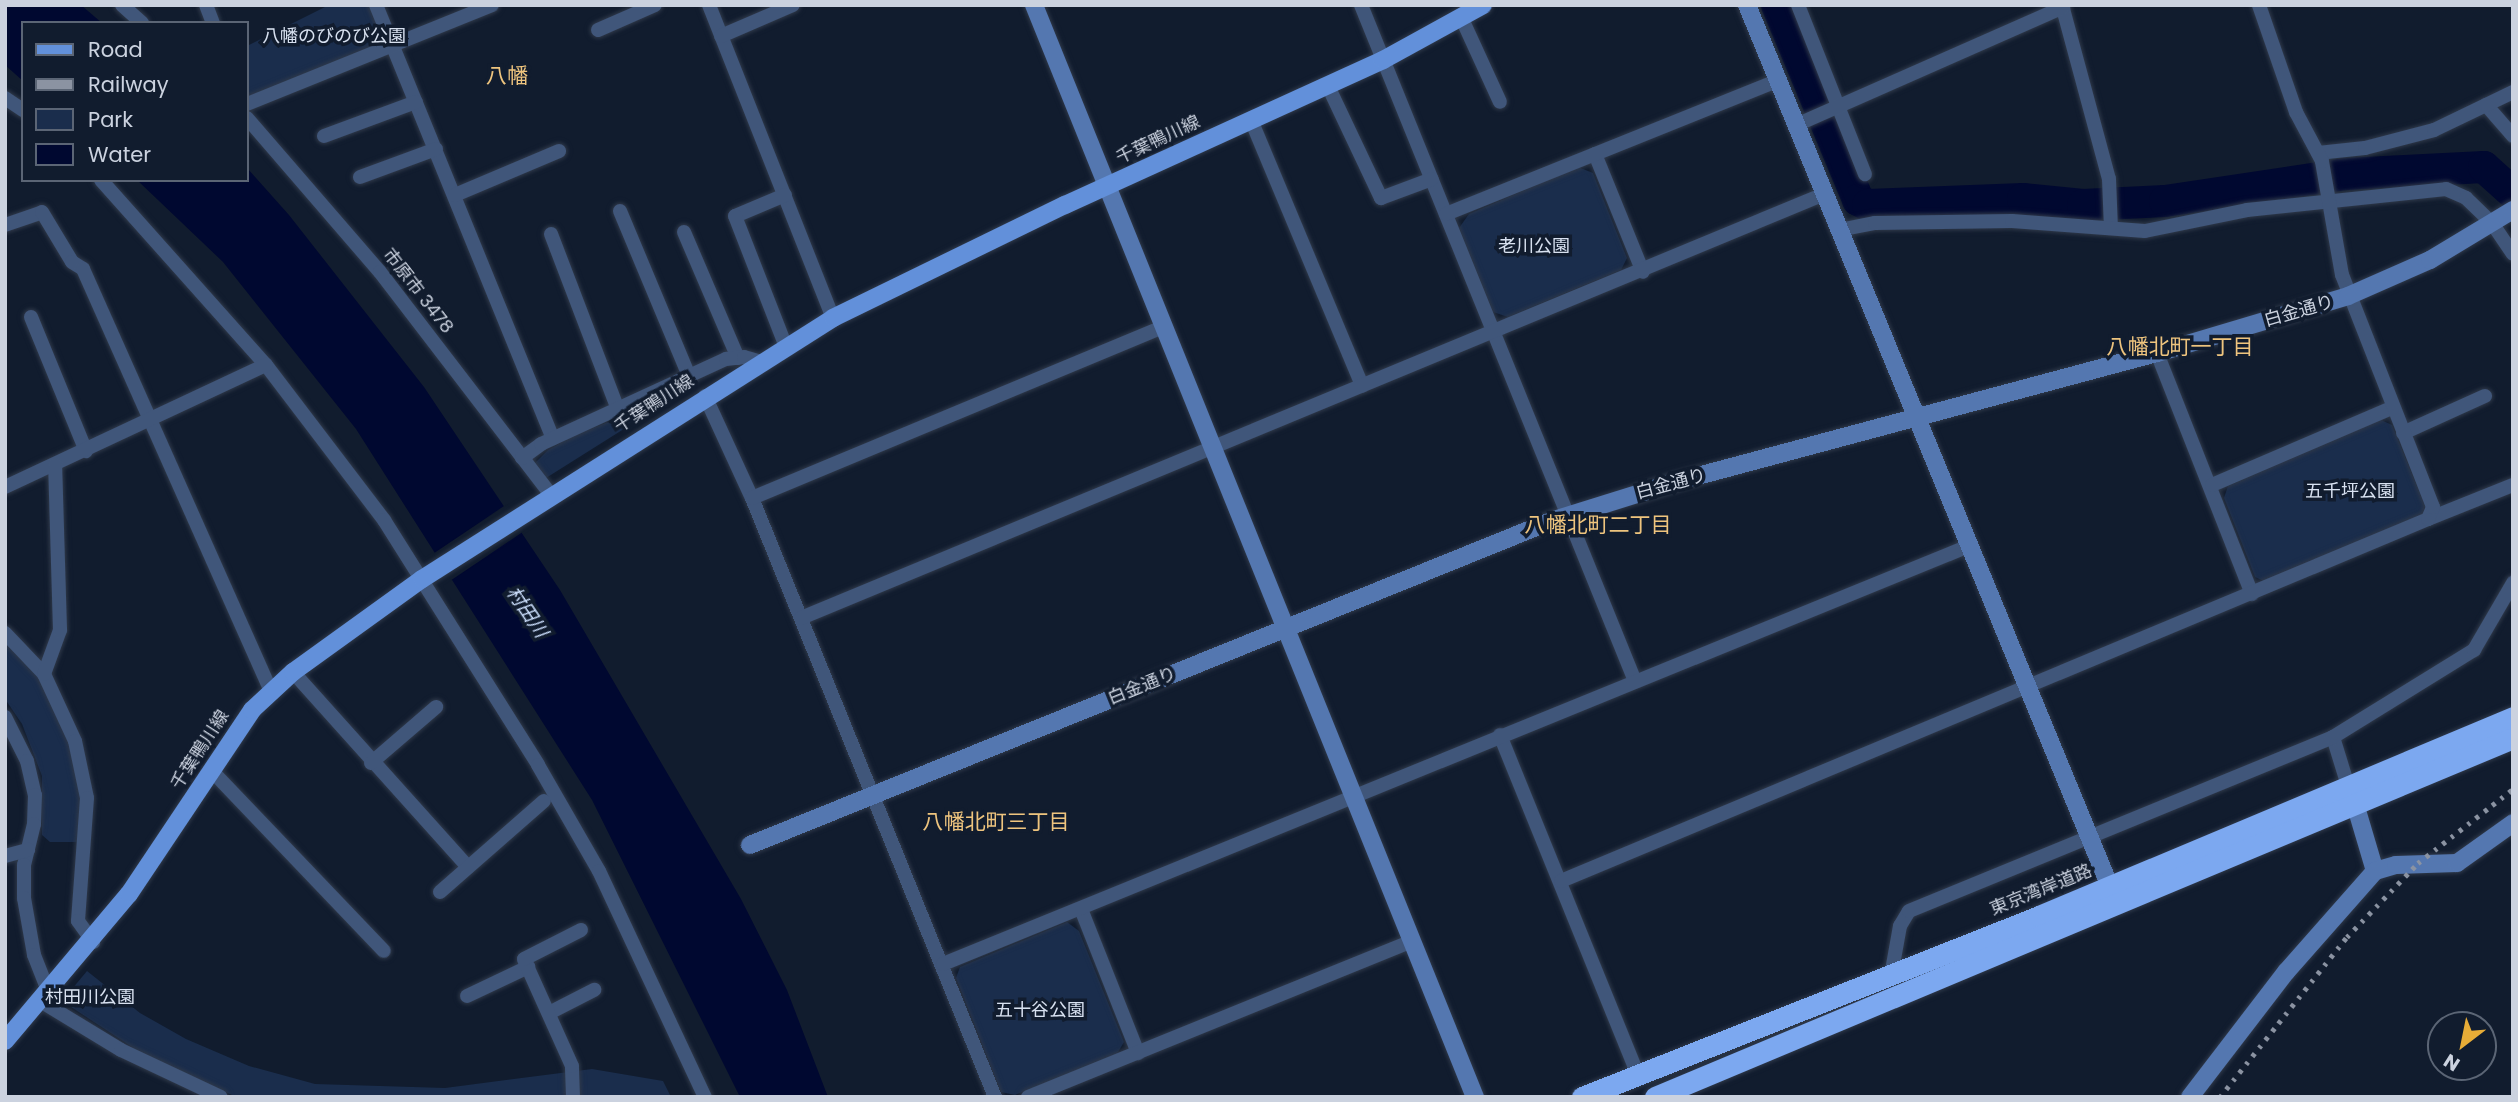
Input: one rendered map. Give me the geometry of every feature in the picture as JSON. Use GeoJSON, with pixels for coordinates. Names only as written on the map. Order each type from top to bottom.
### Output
{"type":"FeatureCollection","features":[{"type":"Feature","properties":{"kind":"highway","name":"東京湾岸道路"},"geometry":{"type":"LineString","coordinates":[[1655,1097],[2352,798],[2513,717]]}},
{"type":"Feature","properties":{"kind":"highway","name":"東京湾岸道路"},"geometry":{"type":"LineString","coordinates":[[1583,1097],[2110,887],[2513,738]]}},
{"type":"Feature","properties":{"kind":"main road","name":"千葉鴨川線"},"geometry":{"type":"LineString","coordinates":[[5,1041],[93,942],[170,839],[233,733],[293,672],[425,578],[705,396],[833,318],[1108,186],[1383,60],[1462,19],[1483,5]]}},
{"type":"Feature","properties":{"kind":"street"},"geometry":{"type":"LineString","coordinates":[[122,5],[140,21]]}},
{"type":"Feature","properties":{"kind":"street"},"geometry":{"type":"LineString","coordinates":[[376,5],[554,438]]}},
{"type":"Feature","properties":{"kind":"street"},"geometry":{"type":"LineString","coordinates":[[248,100],[393,46],[492,5]]}},
{"type":"Feature","properties":{"kind":"street"},"geometry":{"type":"LineString","coordinates":[[598,30],[655,5]]}},
{"type":"Feature","properties":{"kind":"street"},"geometry":{"type":"LineString","coordinates":[[709,5],[833,318]]}},
{"type":"Feature","properties":{"kind":"street"},"geometry":{"type":"LineString","coordinates":[[721,36],[793,5]]}},
{"type":"Feature","properties":{"kind":"street"},"geometry":{"type":"LineString","coordinates":[[1362,5],[1635,681]]}},
{"type":"Feature","properties":{"kind":"street"},"geometry":{"type":"LineString","coordinates":[[1747,5],[2110,887]]}},
{"type":"Feature","properties":{"kind":"street"},"geometry":{"type":"LineString","coordinates":[[1798,5],[1865,174]]}},
{"type":"Feature","properties":{"kind":"street"},"geometry":{"type":"LineString","coordinates":[[2259,5],[2296,112],[2320,157],[2348,296],[2433,507],[2428,519]]}},
{"type":"Feature","properties":{"kind":"street"},"geometry":{"type":"LineString","coordinates":[[1796,125],[1837,104],[2063,6],[2109,180],[2111,228]]}},
{"type":"Feature","properties":{"kind":"street"},"geometry":{"type":"LineString","coordinates":[[1040,7],[1163,327],[1475,1097]]}},
{"type":"Feature","properties":{"kind":"street"},"geometry":{"type":"LineString","coordinates":[[1462,19],[1500,102]]}},
{"type":"Feature","properties":{"kind":"street"},"geometry":{"type":"LineString","coordinates":[[1446,214],[1777,81]]}},
{"type":"Feature","properties":{"kind":"street"},"geometry":{"type":"LineString","coordinates":[[1328,86],[1381,198],[1432,179]]}},
{"type":"Feature","properties":{"kind":"street"},"geometry":{"type":"LineString","coordinates":[[2320,157],[2434,130],[2513,92]]}},
{"type":"Feature","properties":{"kind":"street"},"geometry":{"type":"LineString","coordinates":[[5,98],[21,109]]}},
{"type":"Feature","properties":{"kind":"street"},"geometry":{"type":"LineString","coordinates":[[324,136],[416,102]]}},
{"type":"Feature","properties":{"kind":"street"},"geometry":{"type":"LineString","coordinates":[[2486,105],[2513,136]]}},
{"type":"Feature","properties":{"kind":"street","name":"市原市 3478"},"geometry":{"type":"LineString","coordinates":[[248,119],[380,272],[522,458],[543,500]]}},
{"type":"Feature","properties":{"kind":"street"},"geometry":{"type":"LineString","coordinates":[[1251,120],[1362,386]]}},
{"type":"Feature","properties":{"kind":"street"},"geometry":{"type":"LineString","coordinates":[[360,177],[436,149]]}},
{"type":"Feature","properties":{"kind":"street"},"geometry":{"type":"LineString","coordinates":[[456,195],[559,151]]}},
{"type":"Feature","properties":{"kind":"street"},"geometry":{"type":"LineString","coordinates":[[1595,154],[1643,272]]}},
{"type":"Feature","properties":{"kind":"street"},"geometry":{"type":"LineString","coordinates":[[103,182],[266,365],[425,578],[599,871],[705,1097]]}},
{"type":"Feature","properties":{"kind":"street"},"geometry":{"type":"LineString","coordinates":[[1839,230],[1875,223],[2012,220],[2145,231],[2328,195],[2446,189],[2466,198],[2492,223],[2513,254]]}},
{"type":"Feature","properties":{"kind":"street"},"geometry":{"type":"LineString","coordinates":[[801,618],[1643,272],[1824,194]]}},
{"type":"Feature","properties":{"kind":"street"},"geometry":{"type":"LineString","coordinates":[[785,195],[735,216],[786,347]]}},
{"type":"Feature","properties":{"kind":"street","name":"白金通り"},"geometry":{"type":"LineString","coordinates":[[750,845],[1567,516],[1915,416],[2157,353],[2348,296],[2430,260],[2513,210]]}},
{"type":"Feature","properties":{"kind":"street"},"geometry":{"type":"LineString","coordinates":[[620,211],[690,378]]}},
{"type":"Feature","properties":{"kind":"street"},"geometry":{"type":"LineString","coordinates":[[5,225],[42,212],[92,287],[149,423],[271,692]]}},
{"type":"Feature","properties":{"kind":"street"},"geometry":{"type":"LineString","coordinates":[[684,232],[738,358]]}},
{"type":"Feature","properties":{"kind":"street"},"geometry":{"type":"LineString","coordinates":[[551,234],[618,409]]}},
{"type":"Feature","properties":{"kind":"street"},"geometry":{"type":"LineString","coordinates":[[31,317],[86,451]]}},
{"type":"Feature","properties":{"kind":"street"},"geometry":{"type":"LineString","coordinates":[[751,498],[1163,327]]}},
{"type":"Feature","properties":{"kind":"street"},"geometry":{"type":"LineString","coordinates":[[2157,353],[2212,485],[2252,594]]}},
{"type":"Feature","properties":{"kind":"street"},"geometry":{"type":"LineString","coordinates":[[522,458],[554,438],[738,358],[762,362]]}},
{"type":"Feature","properties":{"kind":"street"},"geometry":{"type":"LineString","coordinates":[[5,486],[149,423],[266,365]]}},
{"type":"Feature","properties":{"kind":"street"},"geometry":{"type":"LineString","coordinates":[[705,396],[801,618],[995,1097]]}},
{"type":"Feature","properties":{"kind":"street"},"geometry":{"type":"LineString","coordinates":[[2403,433],[2485,396]]}},
{"type":"Feature","properties":{"kind":"street"},"geometry":{"type":"LineString","coordinates":[[2212,485],[2392,408]]}},
{"type":"Feature","properties":{"kind":"street"},"geometry":{"type":"LineString","coordinates":[[44,674],[60,630],[55,464]]}},
{"type":"Feature","properties":{"kind":"street"},"geometry":{"type":"LineString","coordinates":[[1561,881],[2513,485]]}},
{"type":"Feature","properties":{"kind":"street"},"geometry":{"type":"LineString","coordinates":[[943,964],[1969,546]]}},
{"type":"Feature","properties":{"kind":"street"},"geometry":{"type":"LineString","coordinates":[[1891,976],[1900,926],[1909,911],[2088,835],[2333,737],[2474,650],[2513,583]]}},
{"type":"Feature","properties":{"kind":"street"},"geometry":{"type":"LineString","coordinates":[[5,633],[44,674],[75,741],[87,798],[78,921],[93,942]]}},
{"type":"Feature","properties":{"kind":"street"},"geometry":{"type":"LineString","coordinates":[[293,672],[370,763],[468,867]]}},
{"type":"Feature","properties":{"kind":"street"},"geometry":{"type":"LineString","coordinates":[[370,763],[436,707]]}},
{"type":"Feature","properties":{"kind":"street"},"geometry":{"type":"LineString","coordinates":[[5,717],[20,746],[35,795],[24,898],[34,955],[46,997],[121,1050],[190,1091],[221,1097]]}},
{"type":"Feature","properties":{"kind":"street"},"geometry":{"type":"LineString","coordinates":[[1500,735],[1638,1075]]}},
{"type":"Feature","properties":{"kind":"street"},"geometry":{"type":"LineString","coordinates":[[2333,737],[2375,871]]}},
{"type":"Feature","properties":{"kind":"street"},"geometry":{"type":"LineString","coordinates":[[5,749],[20,746]]}},
{"type":"Feature","properties":{"kind":"street"},"geometry":{"type":"LineString","coordinates":[[211,771],[384,951]]}},
{"type":"Feature","properties":{"kind":"street"},"geometry":{"type":"LineString","coordinates":[[440,892],[544,801]]}},
{"type":"Feature","properties":{"kind":"street"},"geometry":{"type":"LineString","coordinates":[[2190,1097],[2298,957],[2375,871],[2396,865],[2457,863],[2513,824]]}},
{"type":"Feature","properties":{"kind":"street"},"geometry":{"type":"LineString","coordinates":[[5,856],[28,850]]}},
{"type":"Feature","properties":{"kind":"street"},"geometry":{"type":"LineString","coordinates":[[1081,909],[1138,1053]]}},
{"type":"Feature","properties":{"kind":"street"},"geometry":{"type":"LineString","coordinates":[[573,1097],[572,1066],[524,959],[581,930]]}},
{"type":"Feature","properties":{"kind":"street"},"geometry":{"type":"LineString","coordinates":[[1028,1097],[1412,941]]}},
{"type":"Feature","properties":{"kind":"street"},"geometry":{"type":"LineString","coordinates":[[467,996],[528,967]]}},
{"type":"Feature","properties":{"kind":"street"},"geometry":{"type":"LineString","coordinates":[[549,1013],[594,990]]}},
{"type":"Feature","properties":{"kind":"green space","name":"八幡のびのび公園"},"geometry":{"type":"Polygon","coordinates":[[[329,5],[376,5],[393,46],[251,102],[248,95],[248,46],[329,5]]]}},
{"type":"Feature","properties":{"kind":"green space","name":"老川公園"},"geometry":{"type":"Polygon","coordinates":[[[1578,167],[1593,173],[1627,258],[1621,270],[1508,317],[1493,312],[1459,228],[1469,214],[1578,167]]]}},
{"type":"Feature","properties":{"kind":"green space"},"geometry":{"type":"Polygon","coordinates":[[[681,393],[546,478],[534,464],[548,450],[573,436],[681,393]]]}},
{"type":"Feature","properties":{"kind":"green space","name":"五千坪公園"},"geometry":{"type":"Polygon","coordinates":[[[2381,420],[2392,425],[2425,506],[2421,520],[2268,583],[2255,577],[2224,498],[2228,486],[2381,420]]]}},
{"type":"Feature","properties":{"kind":"green space"},"geometry":{"type":"Polygon","coordinates":[[[5,638],[46,683],[66,729],[82,791],[80,842],[50,842],[42,835],[42,776],[22,724],[5,699],[5,638]]]}},
{"type":"Feature","properties":{"kind":"green space","name":"五十谷公園"},"geometry":{"type":"Polygon","coordinates":[[[1067,922],[1079,931],[1124,1042],[1117,1054],[1015,1095],[1001,1092],[956,978],[960,967],[1067,922]]]}},
{"type":"Feature","properties":{"kind":"green space","name":"村田川公園"},"geometry":{"type":"Polygon","coordinates":[[[87,971],[140,1013],[186,1039],[249,1066],[315,1084],[445,1088],[592,1069],[663,1081],[671,1097],[236,1097],[135,1049],[62,1001],[87,971]]]}},
{"type":"Feature","properties":{"kind":"water"},"geometry":{"type":"Polygon","coordinates":[[[5,5],[81,5],[100,21],[21,21],[21,79],[5,65],[5,5]]]}},
{"type":"Feature","properties":{"kind":"water","name":"村田川"},"geometry":{"type":"Polygon","coordinates":[[[248,169],[289,215],[424,387],[560,590],[741,899],[787,990],[828,1097],[740,1097],[592,800],[356,429],[223,262],[139,182],[248,182],[248,169]]]}},
{"type":"Feature","properties":{"kind":"pier"},"geometry":{"type":"Polygon","coordinates":[[[507,504],[525,531],[451,580],[433,554],[507,504]]]}},
{"type":"Feature","properties":{"kind":"waterway"},"geometry":{"type":"LineString","coordinates":[[1777,5],[1858,200],[1868,205],[2023,199],[2083,205],[2165,201],[2345,174],[2484,167],[2513,193]]}},
{"type":"Feature","properties":{"kind":"railway"},"geometry":{"type":"LineString","coordinates":[[2220,1097],[2347,937],[2418,863],[2513,789]]}},
{"type":"Feature","properties":{"kind":"district","name":"八幡"},"geometry":{"type":"Point","coordinates":[507,76]}},
{"type":"Feature","properties":{"kind":"district","name":"八幡北町一丁目"},"geometry":{"type":"Point","coordinates":[2180,347]}},
{"type":"Feature","properties":{"kind":"district","name":"八幡北町二丁目"},"geometry":{"type":"Point","coordinates":[1598,525]}},
{"type":"Feature","properties":{"kind":"district","name":"八幡北町三丁目"},"geometry":{"type":"Point","coordinates":[996,822]}}]}
